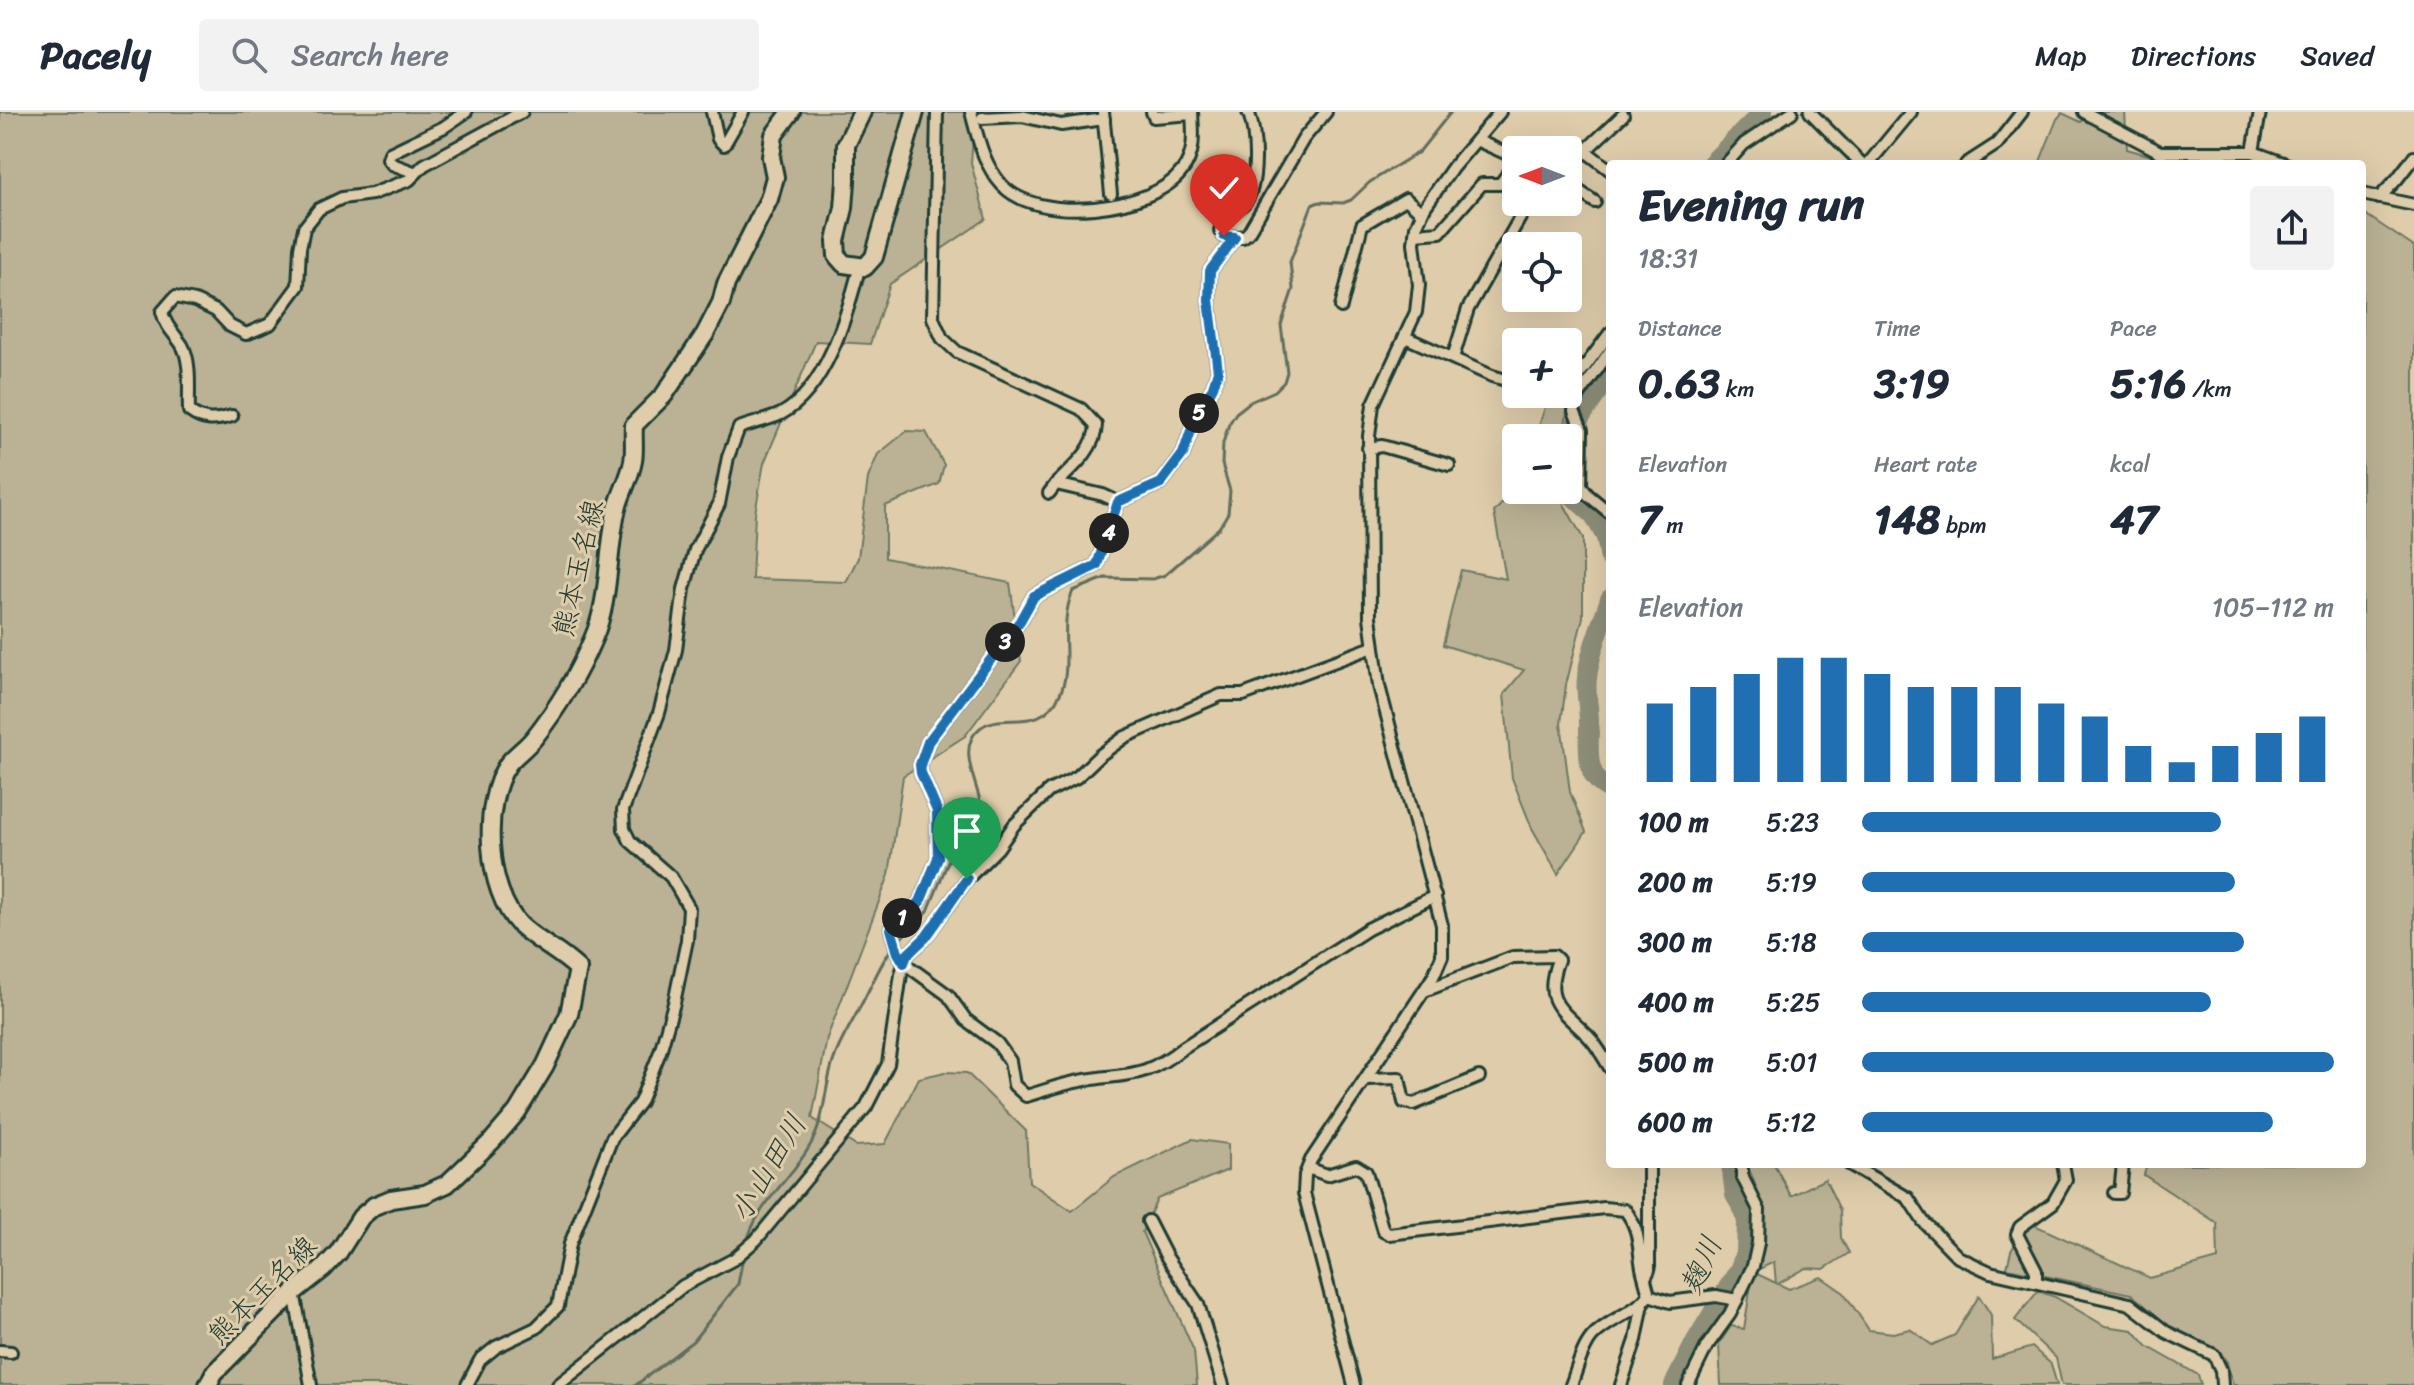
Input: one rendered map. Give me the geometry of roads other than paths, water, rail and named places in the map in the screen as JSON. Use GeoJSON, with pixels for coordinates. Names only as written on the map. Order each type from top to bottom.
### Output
{"type":"FeatureCollection","features":[{"type":"Feature","properties":{"kind":"main road","name":"熊本玉名線"},"geometry":{"type":"LineString","coordinates":[[208,1385],[214,1373],[294,1292],[330,1261],[361,1217],[374,1206],[391,1199],[425,1194],[447,1184],[492,1141],[529,1095],[569,1014],[578,969],[519,924],[503,900],[494,875],[492,845],[497,787],[509,763],[532,740],[556,705],[595,636],[604,597],[616,510],[633,461],[634,425],[664,395],[721,303],[726,284],[769,199],[775,177],[771,157],[774,135],[791,112]]}},
{"type":"Feature","properties":{"kind":"main road"},"geometry":{"type":"LineString","coordinates":[[862,112],[846,145],[844,208],[836,241],[837,256],[844,264],[865,267],[874,257],[915,112]]}},
{"type":"Feature","properties":{"kind":"street"},"geometry":{"type":"LineString","coordinates":[[416,173],[392,164],[388,159],[390,153],[444,127],[466,112]]}},
{"type":"Feature","properties":{"kind":"street"},"geometry":{"type":"LineString","coordinates":[[232,416],[212,421],[198,418],[189,411],[187,358],[183,346],[166,326],[162,312],[167,303],[175,297],[195,301],[216,311],[230,326],[246,334],[270,324],[298,286],[304,228],[319,209],[342,198],[372,194],[409,180],[424,165],[522,112]]}},
{"type":"Feature","properties":{"kind":"street"},"geometry":{"type":"LineString","coordinates":[[712,112],[718,139],[724,145],[743,112]]}},
{"type":"Feature","properties":{"kind":"street"},"geometry":{"type":"LineString","coordinates":[[937,112],[933,318],[942,338],[957,352],[1081,409],[1096,425],[1095,436],[1083,458],[1052,488],[1103,495],[1118,502]]}},
{"type":"Feature","properties":{"kind":"street"},"geometry":{"type":"LineString","coordinates":[[1111,194],[1103,116],[1061,125],[1022,116],[978,114],[977,132],[990,168],[1002,185],[1017,198],[1031,204],[1100,207],[1144,199],[1162,190],[1182,172],[1191,156],[1194,142],[1192,113],[1154,117],[1152,112]]}},
{"type":"Feature","properties":{"kind":"street"},"geometry":{"type":"LineString","coordinates":[[1248,112],[1256,139],[1251,189],[1246,201],[1232,211],[1221,225],[1220,231],[1224,236],[1243,237],[1248,233],[1304,138],[1326,112]]}},
{"type":"Feature","properties":{"kind":"street"},"geometry":{"type":"LineString","coordinates":[[1354,1385],[1304,1193],[1308,1168],[1424,991],[1442,956],[1442,925],[1379,686],[1373,647],[1368,448],[1373,405],[1416,312],[1419,285],[1415,234],[1422,213],[1453,167],[1500,112]]}},
{"type":"Feature","properties":{"kind":"street"},"geometry":{"type":"LineString","coordinates":[[1730,160],[1744,144],[1792,112]]}},
{"type":"Feature","properties":{"kind":"street"},"geometry":{"type":"LineString","coordinates":[[1810,112],[1861,160]]}},
{"type":"Feature","properties":{"kind":"street"},"geometry":{"type":"LineString","coordinates":[[1869,160],[1911,112]]}},
{"type":"Feature","properties":{"kind":"street"},"geometry":{"type":"LineString","coordinates":[[1972,160],[1997,144],[2022,112]]}},
{"type":"Feature","properties":{"kind":"street"},"geometry":{"type":"LineString","coordinates":[[2084,112],[2160,152],[2230,159],[2253,152],[2275,160]]}},
{"type":"Feature","properties":{"kind":"street"},"geometry":{"type":"LineString","coordinates":[[2253,152],[2260,112]]}},
{"type":"Feature","properties":{"kind":"street"},"geometry":{"type":"LineString","coordinates":[[1606,167],[1584,150],[1623,115]]}},
{"type":"Feature","properties":{"kind":"street"},"geometry":{"type":"LineString","coordinates":[[1476,140],[1502,153]]}},
{"type":"Feature","properties":{"kind":"street"},"geometry":{"type":"LineString","coordinates":[[2379,198],[2414,157]]}},
{"type":"Feature","properties":{"kind":"street"},"geometry":{"type":"LineString","coordinates":[[1415,234],[1440,232],[1482,184],[1500,184],[1502,181]]}},
{"type":"Feature","properties":{"kind":"street"},"geometry":{"type":"LineString","coordinates":[[1582,193],[1595,202]]}},
{"type":"Feature","properties":{"kind":"street"},"geometry":{"type":"LineString","coordinates":[[2366,195],[2414,205]]}},
{"type":"Feature","properties":{"kind":"street"},"geometry":{"type":"LineString","coordinates":[[1341,307],[1362,225],[1406,199],[1422,213]]}},
{"type":"Feature","properties":{"kind":"street"},"geometry":{"type":"LineString","coordinates":[[1453,358],[1468,309],[1521,216]]}},
{"type":"Feature","properties":{"kind":"street"},"geometry":{"type":"LineString","coordinates":[[558,1385],[683,1286],[734,1259],[756,1240],[866,1107],[888,1064],[901,958],[891,929],[920,902],[938,858],[937,811],[920,765],[928,742],[1020,621],[1034,596],[1097,565],[1118,502],[1161,483],[1183,454],[1218,371],[1209,300],[1210,271],[1235,237]]}},
{"type":"Feature","properties":{"kind":"street"},"geometry":{"type":"LineString","coordinates":[[467,1385],[480,1360],[496,1347],[536,1328],[558,1306],[570,1244],[612,1138],[640,1102],[660,1052],[687,940],[689,908],[671,877],[630,841],[624,829],[623,810],[659,713],[676,650],[688,574],[695,550],[719,504],[733,441],[739,428],[781,414],[802,397],[826,362],[849,309],[859,269],[865,267]]}},
{"type":"Feature","properties":{"kind":"street"},"geometry":{"type":"LineString","coordinates":[[1405,337],[1502,377]]}},
{"type":"Feature","properties":{"kind":"street"},"geometry":{"type":"LineString","coordinates":[[1582,371],[1606,338]]}},
{"type":"Feature","properties":{"kind":"street"},"geometry":{"type":"LineString","coordinates":[[1606,357],[1578,397],[1574,411],[1582,430],[1581,486],[1606,510]]}},
{"type":"Feature","properties":{"kind":"street"},"geometry":{"type":"LineString","coordinates":[[1368,448],[1382,446],[1449,465]]}},
{"type":"Feature","properties":{"kind":"street"},"geometry":{"type":"LineString","coordinates":[[901,958],[926,937],[967,879],[998,848],[1022,816],[1049,791],[1077,777],[1125,737],[1221,695],[1243,695],[1373,647]]}},
{"type":"Feature","properties":{"kind":"street"},"geometry":{"type":"LineString","coordinates":[[901,958],[948,995],[966,1020],[997,1043],[1010,1061],[1014,1085],[1026,1096],[1081,1081],[1138,1074],[1165,1063],[1184,1047],[1368,929],[1435,896]]}},
{"type":"Feature","properties":{"kind":"street"},"geometry":{"type":"LineString","coordinates":[[1424,991],[1513,957],[1554,956],[1558,960],[1553,972],[1552,994],[1557,1008],[1589,1037],[1606,1062]]}},
{"type":"Feature","properties":{"kind":"street"},"geometry":{"type":"LineString","coordinates":[[1366,1079],[1399,1078],[1404,1102],[1414,1104],[1479,1077]]}},
{"type":"Feature","properties":{"kind":"street"},"geometry":{"type":"LineString","coordinates":[[1308,1168],[1327,1175],[1356,1166],[1366,1172],[1383,1231],[1389,1234],[1604,1208],[1625,1210],[1634,1221],[1639,1237],[1646,1299],[1621,1385]]}},
{"type":"Feature","properties":{"kind":"street"},"geometry":{"type":"LineString","coordinates":[[1645,1278],[1649,1270],[1649,1168]]}},
{"type":"Feature","properties":{"kind":"street"},"geometry":{"type":"LineString","coordinates":[[1688,1385],[1753,1266],[1759,1235],[1759,1210],[1742,1176],[1742,1168]]}},
{"type":"Feature","properties":{"kind":"street"},"geometry":{"type":"LineString","coordinates":[[1856,1168],[1908,1198],[1923,1221],[1958,1257],[1990,1272],[2130,1304],[2166,1332],[2214,1355],[2221,1370],[2222,1385]]}},
{"type":"Feature","properties":{"kind":"street"},"geometry":{"type":"LineString","coordinates":[[2036,1282],[2036,1271],[2017,1234],[2020,1227],[2053,1203],[2066,1180],[2064,1168]]}},
{"type":"Feature","properties":{"kind":"street"},"geometry":{"type":"LineString","coordinates":[[2114,1193],[2120,1193],[2123,1168]]}},
{"type":"Feature","properties":{"kind":"street"},"geometry":{"type":"LineString","coordinates":[[1148,1221],[1166,1256],[1198,1304],[1223,1385]]}},
{"type":"Feature","properties":{"kind":"street"},"geometry":{"type":"LineString","coordinates":[[294,1292],[311,1385]]}},
{"type":"Feature","properties":{"kind":"street"},"geometry":{"type":"LineString","coordinates":[[1571,1385],[1592,1337],[1646,1299],[1679,1303],[1716,1296],[1735,1299]]}},
{"type":"Feature","properties":{"kind":"waterway","name":"小山田川"},"geometry":{"type":"LineString","coordinates":[[897,942],[928,911],[954,847],[978,828],[980,801],[969,761],[973,735],[989,723],[1042,714],[1052,707],[1060,694],[1066,671],[1066,618],[1073,591],[1105,578],[1153,579],[1165,575],[1219,528],[1228,513],[1230,491],[1222,464],[1223,443],[1236,413],[1250,402],[1275,391],[1284,382],[1287,372],[1281,325],[1293,289],[1290,262],[1312,205],[1351,200],[1370,182],[1419,152],[1451,112]]}},
{"type":"Feature","properties":{"kind":"waterway","name":"麹川"},"geometry":{"type":"LineString","coordinates":[[1715,160],[1763,112]]}},
{"type":"Feature","properties":{"kind":"waterway","name":"麹川"},"geometry":{"type":"LineString","coordinates":[[1606,380],[1569,434],[1568,479],[1572,495],[1594,515],[1606,537]]}},
{"type":"Feature","properties":{"kind":"waterway","name":"麹川"},"geometry":{"type":"LineString","coordinates":[[1606,611],[1591,658],[1586,689],[1589,760],[1595,777],[1606,787]]}},
{"type":"Feature","properties":{"kind":"waterway","name":"小山田川"},"geometry":{"type":"LineString","coordinates":[[746,1246],[756,1219],[814,1138],[836,1055],[892,948]]}},
{"type":"Feature","properties":{"kind":"waterway","name":"麹川"},"geometry":{"type":"LineString","coordinates":[[1674,1385],[1696,1341],[1739,1270],[1746,1252],[1747,1223],[1745,1212],[1735,1195],[1732,1168]]}},
{"type":"Feature","properties":{"kind":"waterway","name":"小山田川"},"geometry":{"type":"LineString","coordinates":[[636,1385],[693,1341],[738,1284],[743,1257]]}}]}
